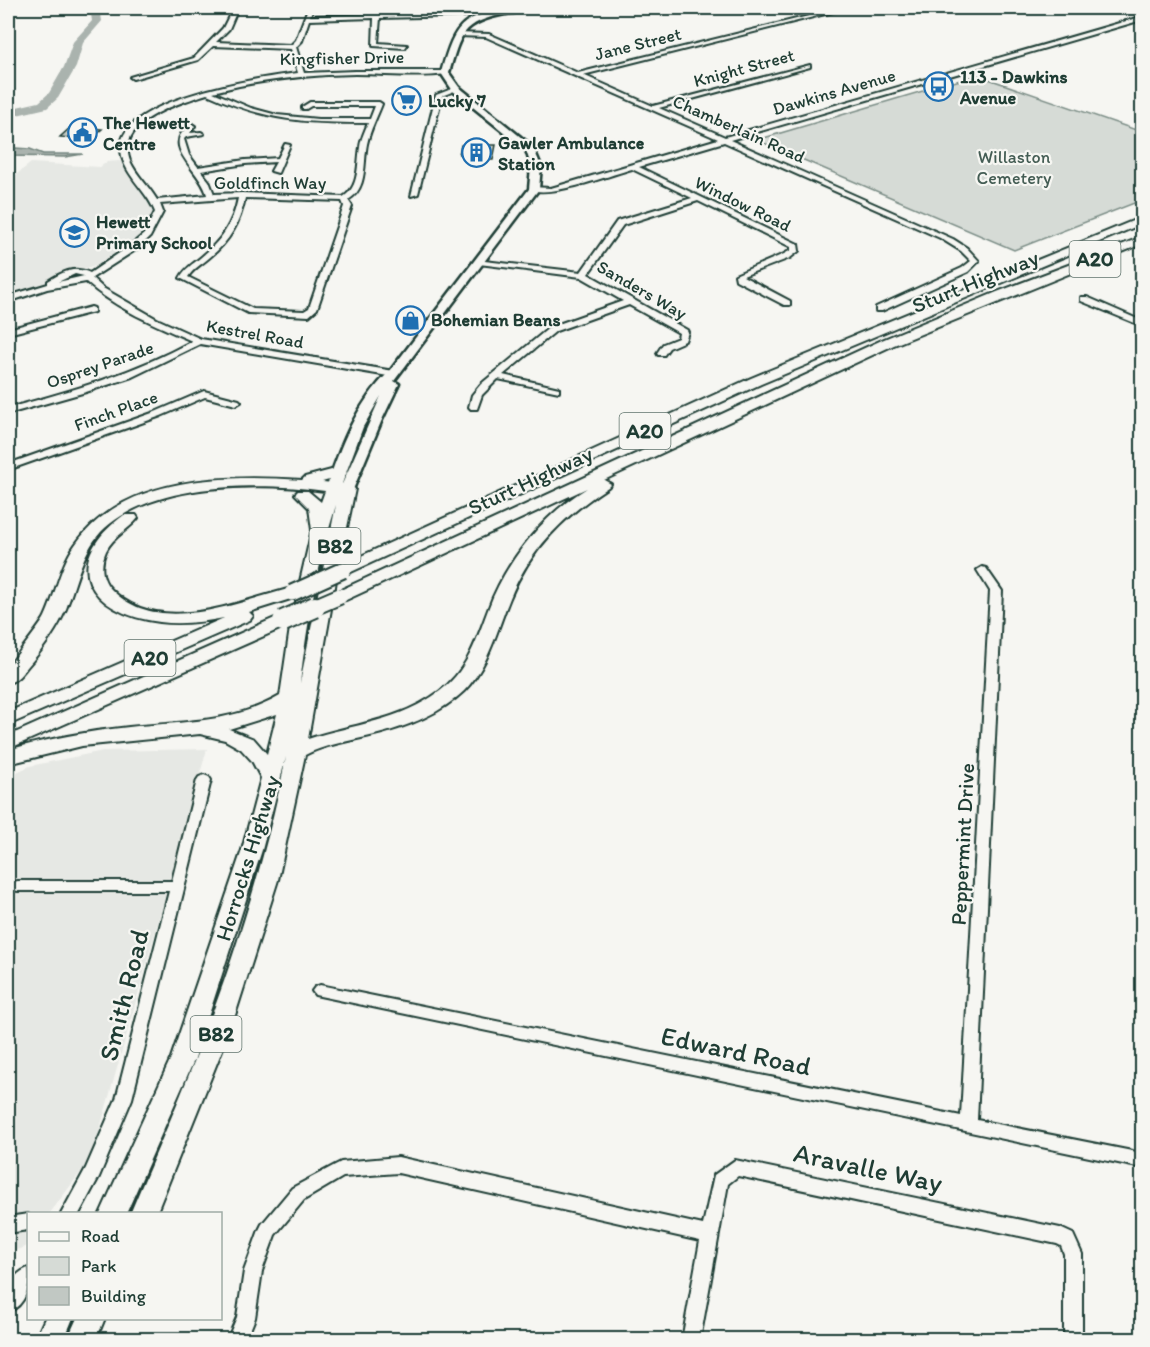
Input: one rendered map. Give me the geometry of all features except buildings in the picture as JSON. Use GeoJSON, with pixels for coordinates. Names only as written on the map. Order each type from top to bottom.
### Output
{"type":"FeatureCollection","features":[{"type":"Feature","properties":{"kind":"highway","name":"Sturt Highway"},"geometry":{"type":"LineString","coordinates":[[8,719],[220,627],[756,381],[1143,220]]}},
{"type":"Feature","properties":{"kind":"highway","name":"Sturt Highway"},"geometry":{"type":"LineString","coordinates":[[8,743],[340,596],[889,342],[1001,295],[1143,240]]}},
{"type":"Feature","properties":{"kind":"highway"},"geometry":{"type":"LineString","coordinates":[[295,752],[316,742],[375,728],[412,715],[436,702],[458,686],[466,677],[480,651],[512,574],[539,535],[562,512],[594,489],[689,433]]}},
{"type":"Feature","properties":{"kind":"highway"},"geometry":{"type":"LineString","coordinates":[[275,483],[316,479],[339,473]]}},
{"type":"Feature","properties":{"kind":"highway"},"geometry":{"type":"LineString","coordinates":[[8,677],[46,630],[82,548],[93,532],[108,519],[137,503],[174,490],[217,483],[275,483],[340,489]]}},
{"type":"Feature","properties":{"kind":"highway"},"geometry":{"type":"LineString","coordinates":[[292,593],[219,614],[183,618],[154,615],[129,608],[111,598],[98,583],[94,563],[100,546],[118,526],[136,515],[167,502],[209,494],[303,495],[340,489]]}},
{"type":"Feature","properties":{"kind":"highway","name":"Horrocks Highway"},"geometry":{"type":"LineString","coordinates":[[144,1212],[199,1079],[247,945],[267,880],[295,752],[290,717],[297,636],[316,544],[340,489]]}},
{"type":"Feature","properties":{"kind":"highway","name":"Horrocks Highway"},"geometry":{"type":"LineString","coordinates":[[114,1212],[183,1058],[252,850],[290,717],[308,681],[340,489]]}},
{"type":"Feature","properties":{"kind":"highway"},"geometry":{"type":"LineString","coordinates":[[303,495],[313,501],[318,512],[316,544]]}},
{"type":"Feature","properties":{"kind":"highway"},"geometry":{"type":"LineString","coordinates":[[290,717],[308,681]]}},
{"type":"Feature","properties":{"kind":"highway"},"geometry":{"type":"LineString","coordinates":[[8,757],[80,739],[196,728],[242,718],[290,717],[349,733]]}},
{"type":"Feature","properties":{"kind":"highway"},"geometry":{"type":"LineString","coordinates":[[196,728],[228,734],[244,741],[259,754],[271,780]]}},
{"type":"Feature","properties":{"kind":"highway"},"geometry":{"type":"LineString","coordinates":[[49,1340],[59,1320]]}},
{"type":"Feature","properties":{"kind":"highway"},"geometry":{"type":"LineString","coordinates":[[81,1340],[91,1320]]}},
{"type":"Feature","properties":{"kind":"main road"},"geometry":{"type":"LineString","coordinates":[[340,489],[339,473],[350,438],[382,384],[395,372],[534,189],[536,166],[530,149],[456,89],[448,81],[445,73],[458,34],[466,24],[478,28],[528,8]]}},
{"type":"Feature","properties":{"kind":"main road"},"geometry":{"type":"LineString","coordinates":[[340,489],[393,386],[395,372]]}},
{"type":"Feature","properties":{"kind":"street"},"geometry":{"type":"LineString","coordinates":[[134,77],[196,59],[226,29],[235,8]]}},
{"type":"Feature","properties":{"kind":"street"},"geometry":{"type":"LineString","coordinates":[[212,44],[293,47],[299,41],[310,8]]}},
{"type":"Feature","properties":{"kind":"street","name":"Jane Street"},"geometry":{"type":"LineString","coordinates":[[577,75],[846,8]]}},
{"type":"Feature","properties":{"kind":"street"},"geometry":{"type":"LineString","coordinates":[[307,18],[464,11],[466,18],[478,28]]}},
{"type":"Feature","properties":{"kind":"street"},"geometry":{"type":"LineString","coordinates":[[377,16],[375,45],[405,46]]}},
{"type":"Feature","properties":{"kind":"street","name":"Dawkins Avenue"},"geometry":{"type":"LineString","coordinates":[[534,189],[551,190],[1143,18]]}},
{"type":"Feature","properties":{"kind":"street","name":"Chamberlain Road"},"geometry":{"type":"LineString","coordinates":[[458,34],[478,28],[577,75],[959,245],[970,253],[975,261],[965,270],[879,309]]}},
{"type":"Feature","properties":{"kind":"street"},"geometry":{"type":"LineString","coordinates":[[293,47],[301,74]]}},
{"type":"Feature","properties":{"kind":"street","name":"Knight Street"},"geometry":{"type":"LineString","coordinates":[[653,108],[808,66]]}},
{"type":"Feature","properties":{"kind":"street","name":"Kingfisher Drive"},"geometry":{"type":"LineString","coordinates":[[156,202],[127,162],[124,147],[126,138],[141,121],[183,99],[253,80],[301,74],[445,73]]}},
{"type":"Feature","properties":{"kind":"street"},"geometry":{"type":"LineString","coordinates":[[414,194],[439,95],[456,89]]}},
{"type":"Feature","properties":{"kind":"street"},"geometry":{"type":"LineString","coordinates":[[207,92],[249,110],[278,117],[307,120],[372,121],[379,104],[307,104]]}},
{"type":"Feature","properties":{"kind":"street","name":"Goldfinch Way"},"geometry":{"type":"LineString","coordinates":[[156,202],[242,195],[344,199],[351,194],[361,172],[363,147],[372,121]]}},
{"type":"Feature","properties":{"kind":"street"},"geometry":{"type":"LineString","coordinates":[[192,126],[183,135],[181,147],[210,186],[211,197]]}},
{"type":"Feature","properties":{"kind":"street"},"geometry":{"type":"LineString","coordinates":[[183,135],[201,134]]}},
{"type":"Feature","properties":{"kind":"street"},"geometry":{"type":"LineString","coordinates":[[275,171],[287,146]]}},
{"type":"Feature","properties":{"kind":"street"},"geometry":{"type":"LineString","coordinates":[[197,169],[279,160]]}},
{"type":"Feature","properties":{"kind":"street","name":"Window Road"},"geometry":{"type":"LineString","coordinates":[[632,166],[795,246],[795,251],[787,256],[739,274],[744,280],[787,303]]}},
{"type":"Feature","properties":{"kind":"street"},"geometry":{"type":"LineString","coordinates":[[242,195],[238,219],[221,246],[186,273],[184,279],[243,308],[271,314],[311,312],[348,206],[344,199]]}},
{"type":"Feature","properties":{"kind":"street"},"geometry":{"type":"LineString","coordinates":[[584,275],[620,224],[698,199]]}},
{"type":"Feature","properties":{"kind":"street"},"geometry":{"type":"LineString","coordinates":[[8,299],[88,277],[134,247],[147,235],[159,212],[156,202]]}},
{"type":"Feature","properties":{"kind":"street","name":"Sanders Way"},"geometry":{"type":"LineString","coordinates":[[480,262],[584,275],[684,332],[682,339],[666,346],[661,353]]}},
{"type":"Feature","properties":{"kind":"street"},"geometry":{"type":"LineString","coordinates":[[45,287],[62,276],[109,263]]}},
{"type":"Feature","properties":{"kind":"street","name":"Kestrel Road"},"geometry":{"type":"LineString","coordinates":[[80,271],[100,290]]}},
{"type":"Feature","properties":{"kind":"street"},"geometry":{"type":"LineString","coordinates":[[62,276],[62,281],[72,283]]}},
{"type":"Feature","properties":{"kind":"street","name":"Kestrel Road"},"geometry":{"type":"LineString","coordinates":[[72,283],[100,290],[154,321],[199,341],[344,365],[352,369],[395,372]]}},
{"type":"Feature","properties":{"kind":"street"},"geometry":{"type":"LineString","coordinates":[[1084,298],[1143,324]]}},
{"type":"Feature","properties":{"kind":"street"},"geometry":{"type":"LineString","coordinates":[[474,407],[477,395],[497,375],[554,329],[631,301]]}},
{"type":"Feature","properties":{"kind":"street"},"geometry":{"type":"LineString","coordinates":[[8,332],[68,318],[91,310]]}},
{"type":"Feature","properties":{"kind":"street","name":"Osprey Parade"},"geometry":{"type":"LineString","coordinates":[[8,411],[130,376],[165,361],[199,341]]}},
{"type":"Feature","properties":{"kind":"street"},"geometry":{"type":"LineString","coordinates":[[497,375],[556,390]]}},
{"type":"Feature","properties":{"kind":"street","name":"Finch Place"},"geometry":{"type":"LineString","coordinates":[[8,467],[158,414],[204,394],[236,402]]}},
{"type":"Feature","properties":{"kind":"street","name":"Peppermint Drive"},"geometry":{"type":"LineString","coordinates":[[969,1124],[996,591],[982,570]]}},
{"type":"Feature","properties":{"kind":"street","name":"Smith Road"},"geometry":{"type":"LineString","coordinates":[[70,1212],[93,1172],[124,1099],[204,780]]}},
{"type":"Feature","properties":{"kind":"street"},"geometry":{"type":"LineString","coordinates":[[18,886],[178,886]]}},
{"type":"Feature","properties":{"kind":"street","name":"Edward Road"},"geometry":{"type":"LineString","coordinates":[[320,991],[1143,1161]]}},
{"type":"Feature","properties":{"kind":"street"},"geometry":{"type":"LineString","coordinates":[[236,1340],[246,1318],[253,1271],[268,1230],[298,1194],[340,1170],[398,1165],[710,1235]]}},
{"type":"Feature","properties":{"kind":"street","name":"Aravalle Way"},"geometry":{"type":"LineString","coordinates":[[691,1340],[720,1180],[735,1168],[1060,1236],[1067,1240],[1073,1254],[1073,1340]]}},
{"type":"Feature","properties":{"kind":"street"},"geometry":{"type":"LineString","coordinates":[[8,1225],[27,1222]]}},
{"type":"Feature","properties":{"kind":"street"},"geometry":{"type":"LineString","coordinates":[[8,1303],[27,1278]]}},
{"type":"Feature","properties":{"kind":"shaded area"},"geometry":{"type":"Polygon","coordinates":[[[8,149],[30,149],[43,154],[83,154],[65,157],[8,156],[8,149]]]}},
{"type":"Feature","properties":{"kind":"shaded area","name":"Hewett Primary School"},"geometry":{"type":"Polygon","coordinates":[[[120,161],[149,195],[153,207],[148,227],[139,237],[104,262],[92,267],[62,272],[47,284],[8,296],[8,181],[31,163],[100,167],[107,162],[120,161]]]}},
{"type":"Feature","properties":{"kind":"shaded area"},"geometry":{"type":"Polygon","coordinates":[[[207,749],[92,1157],[51,1212],[27,1212],[27,1244],[8,1253],[8,776],[30,766],[103,751],[207,749]]]}},
{"type":"Feature","properties":{"kind":"green space","name":"Willaston Cemetery"},"geometry":{"type":"Polygon","coordinates":[[[977,75],[1142,132],[1142,200],[1014,250],[757,140],[977,75]]]}},
{"type":"Feature","properties":{"kind":"waterway"},"geometry":{"type":"LineString","coordinates":[[8,113],[43,105],[54,95],[70,67],[78,42],[97,21],[95,8]]}},
{"type":"Feature","properties":{"kind":"place","name":"113 - Dawkins Avenue"},"geometry":{"type":"Point","coordinates":[939,87]}},
{"type":"Feature","properties":{"kind":"place","name":"Lucky 7"},"geometry":{"type":"Point","coordinates":[407,101]}},
{"type":"Feature","properties":{"kind":"place","name":"The Hewett Centre"},"geometry":{"type":"Point","coordinates":[82,133]}},
{"type":"Feature","properties":{"kind":"place","name":"Gawler Ambulance Station"},"geometry":{"type":"Point","coordinates":[477,153]}},
{"type":"Feature","properties":{"kind":"place","name":"Hewett Primary School"},"geometry":{"type":"Point","coordinates":[75,232]}},
{"type":"Feature","properties":{"kind":"place","name":"Bohemian Beans"},"geometry":{"type":"Point","coordinates":[410,320]}}]}
